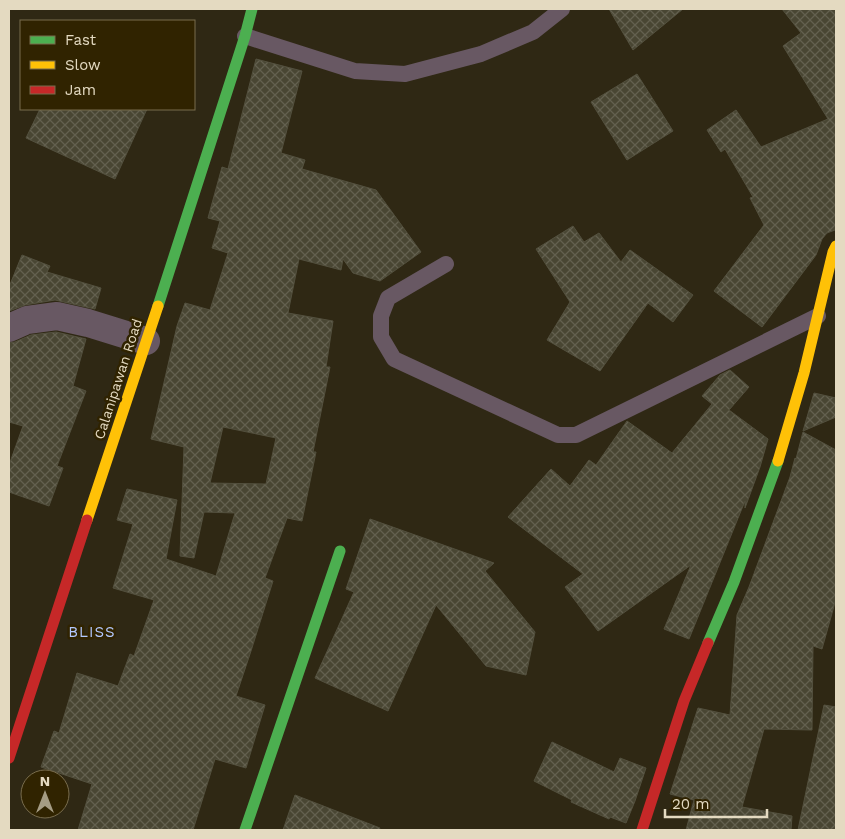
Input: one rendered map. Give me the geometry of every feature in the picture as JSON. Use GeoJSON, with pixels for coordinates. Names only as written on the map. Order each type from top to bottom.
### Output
{"type":"FeatureCollection","features":[{"type":"Feature","properties":{"kind":"street","name":"Calanipawan Road"},"geometry":{"type":"LineString","coordinates":[[9,758],[186,221],[252,9]]}},
{"type":"Feature","properties":{"kind":"street"},"geometry":{"type":"LineString","coordinates":[[642,830],[684,701],[734,582],[775,472],[804,373],[836,246]]}},
{"type":"Feature","properties":{"kind":"street"},"geometry":{"type":"LineString","coordinates":[[9,328],[27,320],[57,316],[88,323],[146,341]]}},
{"type":"Feature","properties":{"kind":"street"},"geometry":{"type":"LineString","coordinates":[[246,830],[340,551]]}},
{"type":"Feature","properties":{"kind":"lane"},"geometry":{"type":"LineString","coordinates":[[245,36],[355,71],[405,74],[480,54],[533,32],[562,9]]}},
{"type":"Feature","properties":{"kind":"lane"},"geometry":{"type":"LineString","coordinates":[[446,264],[388,298],[381,316],[381,337],[394,360],[558,436],[576,435],[818,316]]}},
{"type":"Feature","properties":{"kind":"building"},"geometry":{"type":"Polygon","coordinates":[[[609,9],[683,9],[633,50],[609,9]]]}},
{"type":"Feature","properties":{"kind":"building"},"geometry":{"type":"Polygon","coordinates":[[[782,9],[836,9],[836,229],[827,233],[822,239],[816,255],[762,327],[714,291],[764,225],[750,198],[753,197],[725,149],[721,152],[707,130],[736,110],[761,147],[828,119],[783,46],[801,33],[782,9]]]}},
{"type":"Feature","properties":{"kind":"building"},"geometry":{"type":"Polygon","coordinates":[[[256,59],[302,71],[281,153],[305,160],[302,169],[376,190],[421,252],[380,281],[353,273],[343,259],[341,270],[299,259],[288,313],[333,321],[326,367],[330,367],[313,452],[316,452],[302,521],[287,518],[265,578],[273,581],[236,696],[265,705],[246,768],[215,759],[193,830],[78,830],[92,784],[70,777],[70,769],[47,769],[41,767],[54,731],[59,733],[77,673],[118,686],[130,654],[134,656],[154,600],[113,588],[133,524],[117,520],[127,489],[177,500],[166,559],[216,576],[235,513],[204,512],[194,558],[180,556],[184,447],[151,439],[177,326],[185,303],[210,310],[228,253],[212,248],[220,221],[208,218],[222,167],[228,169],[256,59]],[[223,427],[210,483],[266,484],[276,438],[223,427]]]}},
{"type":"Feature","properties":{"kind":"building"},"geometry":{"type":"Polygon","coordinates":[[[637,74],[673,131],[627,160],[591,102],[637,74]]]}},
{"type":"Feature","properties":{"kind":"building"},"geometry":{"type":"Polygon","coordinates":[[[40,110],[147,110],[115,179],[26,138],[40,110]]]}},
{"type":"Feature","properties":{"kind":"building"},"geometry":{"type":"Polygon","coordinates":[[[573,226],[584,242],[599,233],[621,262],[630,250],[693,295],[673,322],[648,303],[600,371],[547,340],[570,302],[536,249],[573,226]]]}},
{"type":"Feature","properties":{"kind":"building"},"geometry":{"type":"Polygon","coordinates":[[[22,255],[50,266],[47,272],[101,288],[95,309],[55,300],[25,305],[9,311],[9,287],[22,255]]]}},
{"type":"Feature","properties":{"kind":"building"},"geometry":{"type":"Polygon","coordinates":[[[56,332],[86,339],[73,386],[86,391],[57,466],[63,468],[49,506],[9,492],[9,465],[23,426],[9,422],[9,343],[31,335],[56,332]]]}},
{"type":"Feature","properties":{"kind":"building"},"geometry":{"type":"Polygon","coordinates":[[[730,370],[749,387],[729,410],[768,439],[745,508],[745,501],[689,639],[664,629],[691,565],[598,631],[565,587],[583,574],[508,517],[551,469],[570,486],[589,460],[596,465],[627,421],[672,453],[712,404],[702,396],[720,375],[730,370]]]}},
{"type":"Feature","properties":{"kind":"building"},"geometry":{"type":"Polygon","coordinates":[[[814,393],[836,398],[836,417],[803,431],[814,393]]]}},
{"type":"Feature","properties":{"kind":"building"},"geometry":{"type":"Polygon","coordinates":[[[803,432],[836,450],[836,599],[822,649],[813,646],[812,730],[764,729],[742,807],[792,816],[791,830],[686,830],[694,800],[670,794],[698,708],[730,715],[737,615],[790,477],[803,432]]]}},
{"type":"Feature","properties":{"kind":"building"},"geometry":{"type":"Polygon","coordinates":[[[370,519],[494,563],[485,571],[535,632],[526,675],[486,666],[436,605],[388,711],[315,678],[354,592],[346,589],[370,519]]]}},
{"type":"Feature","properties":{"kind":"building"},"geometry":{"type":"Polygon","coordinates":[[[824,705],[836,707],[836,830],[798,830],[824,705]]]}},
{"type":"Feature","properties":{"kind":"building"},"geometry":{"type":"Polygon","coordinates":[[[552,742],[614,772],[620,758],[646,768],[626,823],[610,817],[609,819],[571,802],[572,800],[534,781],[552,742]]]}},
{"type":"Feature","properties":{"kind":"building"},"geometry":{"type":"Polygon","coordinates":[[[295,795],[380,828],[379,830],[283,830],[295,795]]]}},
{"type":"Feature","properties":{"kind":"traffic: fast"},"geometry":{"type":"LineString","coordinates":[[158,306],[252,9]]}},
{"type":"Feature","properties":{"kind":"traffic: fast"},"geometry":{"type":"LineString","coordinates":[[708,643],[734,582],[778,461]]}},
{"type":"Feature","properties":{"kind":"traffic: fast"},"geometry":{"type":"LineString","coordinates":[[245,830],[340,551]]}},
{"type":"Feature","properties":{"kind":"traffic: slow"},"geometry":{"type":"LineString","coordinates":[[778,461],[804,373],[836,246]]}},
{"type":"Feature","properties":{"kind":"traffic: slow"},"geometry":{"type":"LineString","coordinates":[[87,520],[158,306]]}},
{"type":"Feature","properties":{"kind":"traffic: jam"},"geometry":{"type":"LineString","coordinates":[[9,758],[87,520]]}},
{"type":"Feature","properties":{"kind":"traffic: jam"},"geometry":{"type":"LineString","coordinates":[[642,830],[684,701],[708,643]]}},
{"type":"Feature","properties":{"kind":"district","name":"BLISS"},"geometry":{"type":"Point","coordinates":[92,632]}}]}
